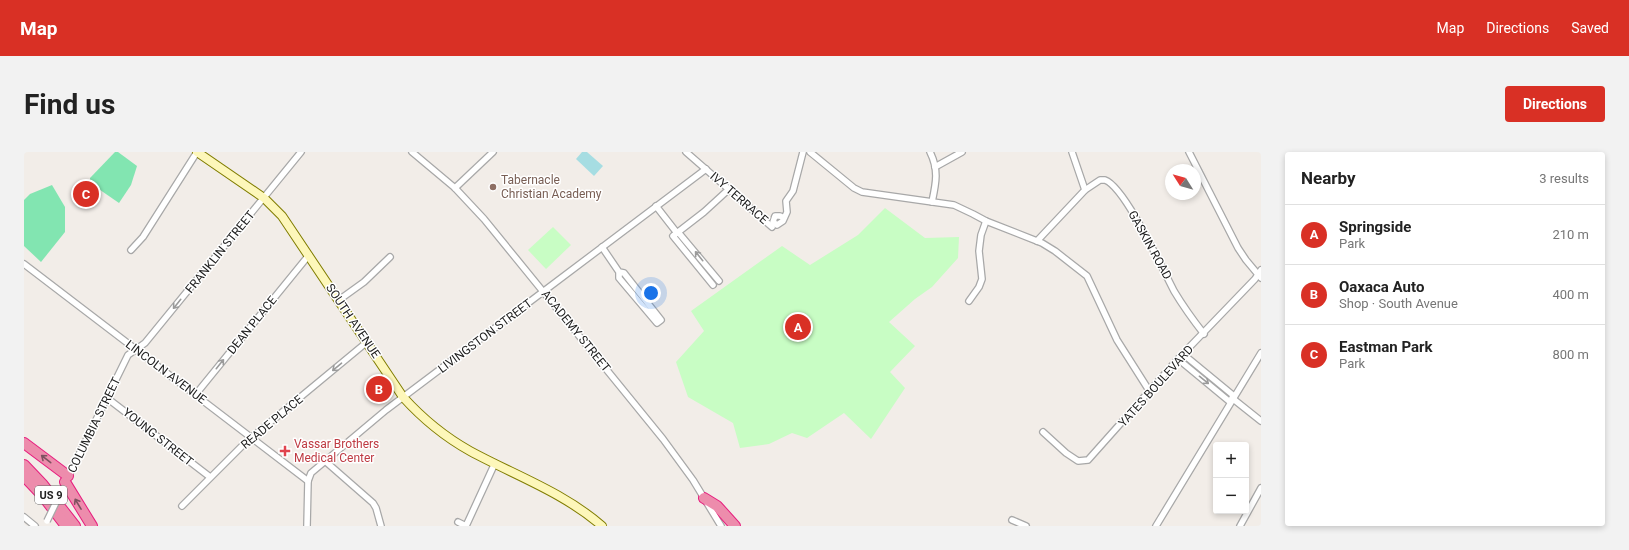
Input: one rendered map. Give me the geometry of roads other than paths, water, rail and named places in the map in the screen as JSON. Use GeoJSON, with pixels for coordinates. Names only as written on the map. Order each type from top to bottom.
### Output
{"type":"FeatureCollection","features":[{"type":"Feature","properties":{"kind":"highway"},"geometry":{"type":"LineString","coordinates":[[24,443],[66,482],[92,526]]}},
{"type":"Feature","properties":{"kind":"highway","name":"US 9"},"geometry":{"type":"LineString","coordinates":[[24,465],[43,485],[75,526]]}},
{"type":"Feature","properties":{"kind":"highway","name":"US 9"},"geometry":{"type":"LineString","coordinates":[[24,476],[66,526]]}},
{"type":"Feature","properties":{"kind":"highway"},"geometry":{"type":"LineString","coordinates":[[704,498],[717,506],[735,526]]}},
{"type":"Feature","properties":{"kind":"street","name":"SOUTH AVENUE"},"geometry":{"type":"LineString","coordinates":[[197,152],[264,198],[282,216],[404,398],[423,416],[458,443],[564,499],[582,510],[602,526]]}},
{"type":"Feature","properties":{"kind":"street"},"geometry":{"type":"LineString","coordinates":[[131,250],[143,237],[197,152]]}},
{"type":"Feature","properties":{"kind":"street","name":"ACADEMY STREET"},"geometry":{"type":"LineString","coordinates":[[412,152],[455,188],[484,219],[544,291],[663,439],[689,474],[721,526]]}},
{"type":"Feature","properties":{"kind":"street"},"geometry":{"type":"LineString","coordinates":[[455,188],[493,152]]}},
{"type":"Feature","properties":{"kind":"street","name":"IVY TERRACE"},"geometry":{"type":"LineString","coordinates":[[686,152],[772,228]]}},
{"type":"Feature","properties":{"kind":"street"},"geometry":{"type":"LineString","coordinates":[[784,218],[787,212],[786,201],[793,192],[803,152]]}},
{"type":"Feature","properties":{"kind":"street"},"geometry":{"type":"LineString","coordinates":[[810,152],[854,188],[862,192],[958,206],[986,221],[1037,240],[1055,251],[1087,276],[1117,340],[1150,392]]}},
{"type":"Feature","properties":{"kind":"street"},"geometry":{"type":"LineString","coordinates":[[930,152],[937,178],[932,202]]}},
{"type":"Feature","properties":{"kind":"street"},"geometry":{"type":"LineString","coordinates":[[935,167],[962,152]]}},
{"type":"Feature","properties":{"kind":"street"},"geometry":{"type":"LineString","coordinates":[[1037,240],[1084,190],[1072,152]]}},
{"type":"Feature","properties":{"kind":"street"},"geometry":{"type":"LineString","coordinates":[[1189,152],[1238,248],[1260,274]]}},
{"type":"Feature","properties":{"kind":"street","name":"FRANKLIN STREET"},"geometry":{"type":"LineString","coordinates":[[136,349],[145,343],[299,153]]}},
{"type":"Feature","properties":{"kind":"street","name":"LIVINGSTON STREET"},"geometry":{"type":"LineString","coordinates":[[308,481],[311,473],[386,410],[404,398],[706,169]]}},
{"type":"Feature","properties":{"kind":"street","name":"GASKIN ROAD"},"geometry":{"type":"LineString","coordinates":[[1084,190],[1100,180],[1105,180],[1116,187],[1136,218],[1180,300],[1204,334]]}},
{"type":"Feature","properties":{"kind":"street"},"geometry":{"type":"LineString","coordinates":[[676,233],[704,212],[728,190]]}},
{"type":"Feature","properties":{"kind":"street"},"geometry":{"type":"LineString","coordinates":[[656,206],[713,285]]}},
{"type":"Feature","properties":{"kind":"street"},"geometry":{"type":"LineString","coordinates":[[969,301],[979,287],[982,279],[982,270],[979,258],[981,235],[986,221]]}},
{"type":"Feature","properties":{"kind":"street"},"geometry":{"type":"LineString","coordinates":[[676,233],[719,281]]}},
{"type":"Feature","properties":{"kind":"street"},"geometry":{"type":"LineString","coordinates":[[602,248],[619,272],[619,278],[657,323],[661,320],[624,273],[619,272]]}},
{"type":"Feature","properties":{"kind":"street","name":"DEAN PLACE"},"geometry":{"type":"LineString","coordinates":[[196,394],[309,255]]}},
{"type":"Feature","properties":{"kind":"street"},"geometry":{"type":"LineString","coordinates":[[338,300],[364,282],[390,257]]}},
{"type":"Feature","properties":{"kind":"street","name":"LINCOLN AVENUE"},"geometry":{"type":"LineString","coordinates":[[24,264],[308,481]]}},
{"type":"Feature","properties":{"kind":"street","name":"YATES BOULEVARD"},"geometry":{"type":"LineString","coordinates":[[1043,432],[1072,458],[1083,462],[1095,452],[1178,359],[1204,334],[1260,274]]}},
{"type":"Feature","properties":{"kind":"street","name":"READE PLACE"},"geometry":{"type":"LineString","coordinates":[[182,506],[210,477],[252,438],[367,342]]}},
{"type":"Feature","properties":{"kind":"street","name":"COLUMBIA STREET"},"geometry":{"type":"LineString","coordinates":[[45,524],[128,355],[136,349]]}},
{"type":"Feature","properties":{"kind":"street"},"geometry":{"type":"LineString","coordinates":[[1156,526],[1261,353]]}},
{"type":"Feature","properties":{"kind":"street"},"geometry":{"type":"LineString","coordinates":[[1183,354],[1232,399]]}},
{"type":"Feature","properties":{"kind":"street"},"geometry":{"type":"LineString","coordinates":[[1178,359],[1261,421]]}},
{"type":"Feature","properties":{"kind":"street","name":"YOUNG STREET"},"geometry":{"type":"LineString","coordinates":[[107,398],[210,477]]}},
{"type":"Feature","properties":{"kind":"street"},"geometry":{"type":"LineString","coordinates":[[325,461],[373,503],[381,526]]}},
{"type":"Feature","properties":{"kind":"street"},"geometry":{"type":"LineString","coordinates":[[458,522],[466,526],[495,463]]}},
{"type":"Feature","properties":{"kind":"street"},"geometry":{"type":"LineString","coordinates":[[307,526],[308,481]]}},
{"type":"Feature","properties":{"kind":"street"},"geometry":{"type":"LineString","coordinates":[[1240,526],[1261,488]]}},
{"type":"Feature","properties":{"kind":"street"},"geometry":{"type":"LineString","coordinates":[[24,517],[35,526]]}},
{"type":"Feature","properties":{"kind":"street"},"geometry":{"type":"LineString","coordinates":[[1012,520],[1026,526]]}},
{"type":"Feature","properties":{"kind":"water"},"geometry":{"type":"Polygon","coordinates":[[[582,152],[587,152],[603,166],[594,176],[576,159],[582,152]]]}},
{"type":"Feature","properties":{"kind":"place","name":"Tabernacle Christian Academy"},"geometry":{"type":"Point","coordinates":[493,187]}},
{"type":"Feature","properties":{"kind":"place","name":"Eastman Park"},"geometry":{"type":"Point","coordinates":[86,194]}},
{"type":"Feature","properties":{"kind":"place","name":"Springside"},"geometry":{"type":"Point","coordinates":[798,327]}},
{"type":"Feature","properties":{"kind":"place","name":"Oaxaca Auto"},"geometry":{"type":"Point","coordinates":[379,389]}},
{"type":"Feature","properties":{"kind":"place","name":"Vassar Brothers Medical Center"},"geometry":{"type":"Point","coordinates":[285,451]}}]}
